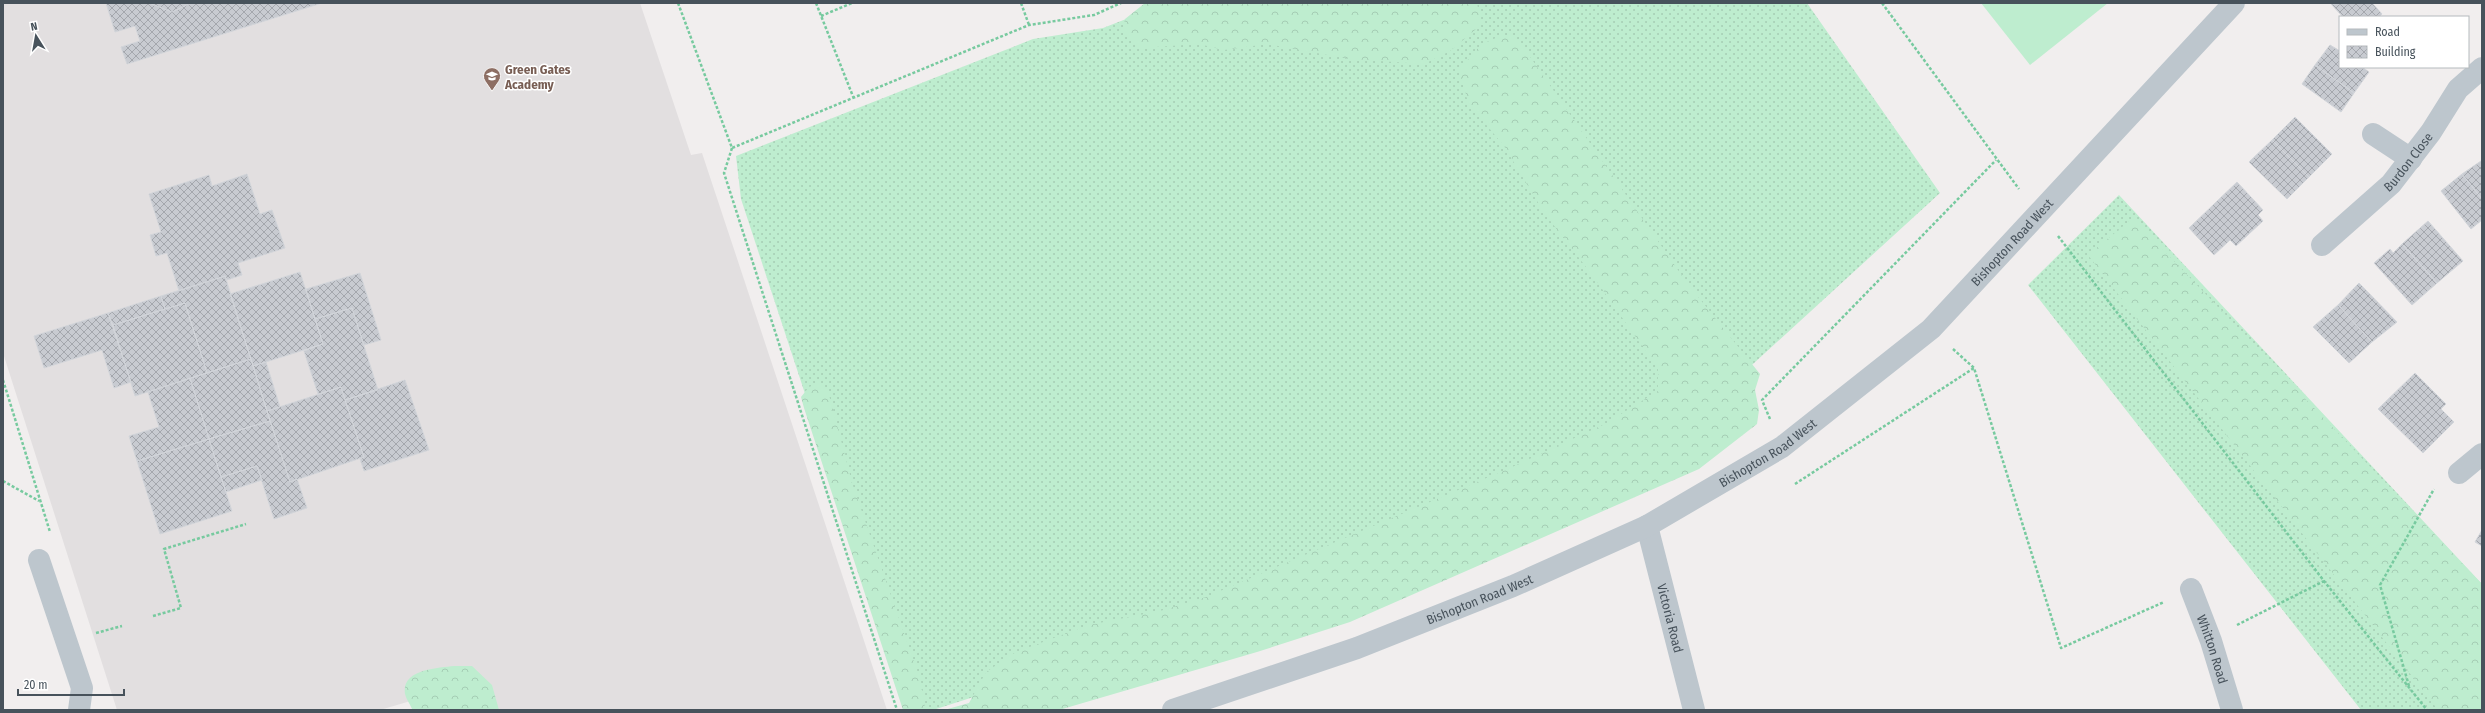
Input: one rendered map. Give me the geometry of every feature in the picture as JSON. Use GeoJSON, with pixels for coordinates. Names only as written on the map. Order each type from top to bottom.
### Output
{"type":"FeatureCollection","features":[{"type":"Feature","properties":{"kind":"street","name":"Bishopton Road West"},"geometry":{"type":"LineString","coordinates":[[1173,710],[1357,648],[1513,586],[1647,526],[1782,447],[1931,329],[2234,3]]}},
{"type":"Feature","properties":{"kind":"street","name":"Burdon Close"},"geometry":{"type":"LineString","coordinates":[[2322,245],[2391,184],[2411,159],[2458,90],[2482,68]]}},
{"type":"Feature","properties":{"kind":"street"},"geometry":{"type":"LineString","coordinates":[[2373,134],[2411,159]]}},
{"type":"Feature","properties":{"kind":"street"},"geometry":{"type":"LineString","coordinates":[[2459,473],[2482,454]]}},
{"type":"Feature","properties":{"kind":"street","name":"Victoria Road"},"geometry":{"type":"LineString","coordinates":[[1647,526],[1694,710]]}},
{"type":"Feature","properties":{"kind":"street"},"geometry":{"type":"LineString","coordinates":[[39,560],[82,688],[79,710]]}},
{"type":"Feature","properties":{"kind":"street","name":"Whitton Road"},"geometry":{"type":"LineString","coordinates":[[2191,589],[2211,641],[2232,710]]}},
{"type":"Feature","properties":{"kind":"path"},"geometry":{"type":"LineString","coordinates":[[678,3],[732,148],[724,173],[897,710]]}},
{"type":"Feature","properties":{"kind":"path"},"geometry":{"type":"LineString","coordinates":[[816,3],[854,98]]}},
{"type":"Feature","properties":{"kind":"path"},"geometry":{"type":"LineString","coordinates":[[821,16],[852,3]]}},
{"type":"Feature","properties":{"kind":"path"},"geometry":{"type":"LineString","coordinates":[[1021,3],[1029,25]]}},
{"type":"Feature","properties":{"kind":"path"},"geometry":{"type":"LineString","coordinates":[[732,148],[1029,25],[1094,15],[1121,3]]}},
{"type":"Feature","properties":{"kind":"path"},"geometry":{"type":"LineString","coordinates":[[1882,3],[2004,170]]}},
{"type":"Feature","properties":{"kind":"path"},"geometry":{"type":"LineString","coordinates":[[1782,447],[1762,400],[1996,160]]}},
{"type":"Feature","properties":{"kind":"path"},"geometry":{"type":"LineString","coordinates":[[2072,251],[2324,581],[2427,710]]}},
{"type":"Feature","properties":{"kind":"path"},"geometry":{"type":"LineString","coordinates":[[1949,346],[1974,368],[2060,648],[2191,589]]}},
{"type":"Feature","properties":{"kind":"path"},"geometry":{"type":"LineString","coordinates":[[1795,484],[1974,368]]}},
{"type":"Feature","properties":{"kind":"path"},"geometry":{"type":"LineString","coordinates":[[2410,687],[2380,585],[2436,486],[2459,473]]}},
{"type":"Feature","properties":{"kind":"path"},"geometry":{"type":"LineString","coordinates":[[3,481],[40,502]]}},
{"type":"Feature","properties":{"kind":"path"},"geometry":{"type":"LineString","coordinates":[[153,616],[181,608],[164,549],[246,524]]}},
{"type":"Feature","properties":{"kind":"path"},"geometry":{"type":"LineString","coordinates":[[2263,610],[2324,581]]}},
{"type":"Feature","properties":{"kind":"path"},"geometry":{"type":"LineString","coordinates":[[93,634],[122,626]]}},
{"type":"Feature","properties":{"kind":"shaded area"},"geometry":{"type":"Polygon","coordinates":[[[3,3],[640,3],[691,155],[702,153],[887,710],[455,710],[448,690],[380,710],[117,710],[3,353],[3,3]]]}},
{"type":"Feature","properties":{"kind":"green space"},"geometry":{"type":"Polygon","coordinates":[[[1145,3],[1477,3],[1481,25],[1450,51],[1424,64],[1350,59],[1267,44],[1224,50],[1199,44],[1140,48],[1131,41],[1123,28],[1125,19],[1145,3]]]}},
{"type":"Feature","properties":{"kind":"green space"},"geometry":{"type":"Polygon","coordinates":[[[1167,3],[1807,3],[1940,193],[1694,418],[1384,566],[933,710],[909,710],[741,199],[736,156],[1033,39],[1103,28],[1167,3]]]}},
{"type":"Feature","properties":{"kind":"green space"},"geometry":{"type":"Polygon","coordinates":[[[1981,3],[2108,3],[2030,65],[1981,3]]]}},
{"type":"Feature","properties":{"kind":"green space"},"geometry":{"type":"Polygon","coordinates":[[[1509,35],[1524,48],[1687,283],[1760,374],[1755,390],[1759,410],[1757,424],[1699,469],[1350,622],[1257,652],[1059,710],[944,710],[969,703],[986,672],[1016,652],[1089,625],[1160,611],[1206,597],[1510,468],[1605,424],[1658,391],[1658,369],[1593,276],[1545,214],[1504,146],[1468,103],[1460,70],[1470,56],[1480,46],[1492,40],[1509,35]]]}},
{"type":"Feature","properties":{"kind":"green space"},"geometry":{"type":"Polygon","coordinates":[[[2119,195],[2482,584],[2482,710],[2361,710],[2028,285],[2119,195]]]}},
{"type":"Feature","properties":{"kind":"green space"},"geometry":{"type":"Polygon","coordinates":[[[2133,218],[2482,584],[2482,710],[2438,710],[2088,255],[2133,218]]]}},
{"type":"Feature","properties":{"kind":"green space"},"geometry":{"type":"Polygon","coordinates":[[[819,383],[828,391],[853,486],[921,682],[925,707],[923,710],[903,710],[804,408],[801,397],[809,387],[819,383]]]}},
{"type":"Feature","properties":{"kind":"green space"},"geometry":{"type":"Polygon","coordinates":[[[454,666],[472,666],[492,685],[499,710],[412,709],[405,694],[405,686],[409,679],[422,671],[454,666]]]}},
{"type":"Feature","properties":{"kind":"building"},"geometry":{"type":"Polygon","coordinates":[[[106,3],[322,3],[127,64],[121,47],[140,41],[135,26],[115,32],[106,3]]]}},
{"type":"Feature","properties":{"kind":"building"},"geometry":{"type":"Polygon","coordinates":[[[149,3],[191,3],[172,12],[149,3]]]}},
{"type":"Feature","properties":{"kind":"building"},"geometry":{"type":"Polygon","coordinates":[[[2372,3],[2382,14],[2380,16],[2342,16],[2331,4],[2372,3]]]}},
{"type":"Feature","properties":{"kind":"building"},"geometry":{"type":"Polygon","coordinates":[[[2330,45],[2339,50],[2339,68],[2363,68],[2369,72],[2354,93],[2315,65],[2330,45]]]}},
{"type":"Feature","properties":{"kind":"building"},"geometry":{"type":"Polygon","coordinates":[[[2315,65],[2354,93],[2341,112],[2302,84],[2315,65]]]}},
{"type":"Feature","properties":{"kind":"building"},"geometry":{"type":"Polygon","coordinates":[[[2295,117],[2332,154],[2309,177],[2272,140],[2295,117]]]}},
{"type":"Feature","properties":{"kind":"building"},"geometry":{"type":"Polygon","coordinates":[[[2272,140],[2309,177],[2287,199],[2249,162],[2272,140]]]}},
{"type":"Feature","properties":{"kind":"building"},"geometry":{"type":"Polygon","coordinates":[[[2481,161],[2482,162],[2482,199],[2462,174],[2481,161]]]}},
{"type":"Feature","properties":{"kind":"building"},"geometry":{"type":"Polygon","coordinates":[[[247,174],[260,214],[272,210],[285,248],[238,263],[242,275],[227,280],[225,276],[179,291],[167,253],[156,256],[150,235],[161,232],[149,194],[209,175],[212,186],[247,174]]]}},
{"type":"Feature","properties":{"kind":"building"},"geometry":{"type":"Polygon","coordinates":[[[2462,174],[2482,199],[2482,220],[2471,229],[2441,191],[2462,174]]]}},
{"type":"Feature","properties":{"kind":"building"},"geometry":{"type":"Polygon","coordinates":[[[2237,182],[2263,210],[2258,215],[2263,221],[2236,246],[2230,240],[2214,255],[2189,228],[2237,182]]]}},
{"type":"Feature","properties":{"kind":"building"},"geometry":{"type":"Polygon","coordinates":[[[2428,221],[2463,261],[2437,283],[2402,244],[2428,221]]]}},
{"type":"Feature","properties":{"kind":"building"},"geometry":{"type":"Polygon","coordinates":[[[2402,244],[2437,283],[2412,305],[2374,263],[2390,249],[2393,253],[2402,244]]]}},
{"type":"Feature","properties":{"kind":"building"},"geometry":{"type":"Polygon","coordinates":[[[300,272],[323,344],[253,366],[230,294],[300,272]]]}},
{"type":"Feature","properties":{"kind":"building"},"geometry":{"type":"Polygon","coordinates":[[[360,273],[381,340],[364,345],[352,308],[315,319],[306,289],[360,273]]]}},
{"type":"Feature","properties":{"kind":"building"},"geometry":{"type":"Polygon","coordinates":[[[225,276],[251,359],[207,373],[185,303],[165,309],[161,296],[225,276]]]}},
{"type":"Feature","properties":{"kind":"building"},"geometry":{"type":"Polygon","coordinates":[[[2359,283],[2397,322],[2372,342],[2338,305],[2359,283]]]}},
{"type":"Feature","properties":{"kind":"building"},"geometry":{"type":"Polygon","coordinates":[[[161,296],[165,309],[113,325],[108,313],[161,296]]]}},
{"type":"Feature","properties":{"kind":"building"},"geometry":{"type":"Polygon","coordinates":[[[185,303],[207,373],[135,396],[113,325],[185,303]]]}},
{"type":"Feature","properties":{"kind":"building"},"geometry":{"type":"Polygon","coordinates":[[[2338,305],[2372,342],[2349,363],[2313,327],[2338,305]]]}},
{"type":"Feature","properties":{"kind":"building"},"geometry":{"type":"Polygon","coordinates":[[[352,308],[378,390],[345,400],[341,387],[318,394],[304,351],[323,344],[315,319],[352,308]]]}},
{"type":"Feature","properties":{"kind":"building"},"geometry":{"type":"Polygon","coordinates":[[[108,313],[131,382],[114,388],[102,350],[44,368],[34,336],[108,313]]]}},
{"type":"Feature","properties":{"kind":"building"},"geometry":{"type":"Polygon","coordinates":[[[251,359],[270,421],[209,439],[190,378],[251,359]]]}},
{"type":"Feature","properties":{"kind":"building"},"geometry":{"type":"Polygon","coordinates":[[[266,362],[280,407],[267,411],[253,366],[266,362]]]}},
{"type":"Feature","properties":{"kind":"building"},"geometry":{"type":"Polygon","coordinates":[[[2415,373],[2446,404],[2441,409],[2454,422],[2423,453],[2378,409],[2415,373]]]}},
{"type":"Feature","properties":{"kind":"building"},"geometry":{"type":"Polygon","coordinates":[[[190,378],[209,439],[137,461],[129,436],[159,427],[148,392],[190,378]]]}},
{"type":"Feature","properties":{"kind":"building"},"geometry":{"type":"Polygon","coordinates":[[[405,380],[429,450],[364,471],[360,459],[364,457],[345,400],[405,380]]]}},
{"type":"Feature","properties":{"kind":"building"},"geometry":{"type":"Polygon","coordinates":[[[341,387],[364,457],[290,482],[267,411],[341,387]]]}},
{"type":"Feature","properties":{"kind":"building"},"geometry":{"type":"Polygon","coordinates":[[[270,421],[290,482],[297,479],[307,508],[274,519],[257,466],[221,477],[209,439],[270,421]]]}},
{"type":"Feature","properties":{"kind":"building"},"geometry":{"type":"Polygon","coordinates":[[[209,439],[232,511],[160,534],[137,461],[209,439]]]}},
{"type":"Feature","properties":{"kind":"building"},"geometry":{"type":"Polygon","coordinates":[[[257,466],[262,480],[226,492],[221,477],[257,466]]]}},
{"type":"Feature","properties":{"kind":"building"},"geometry":{"type":"Polygon","coordinates":[[[2482,530],[2482,546],[2475,542],[2482,530]]]}},
{"type":"Feature","properties":{"kind":"place","name":"Green Gates Academy"},"geometry":{"type":"Point","coordinates":[492,91]}}]}
